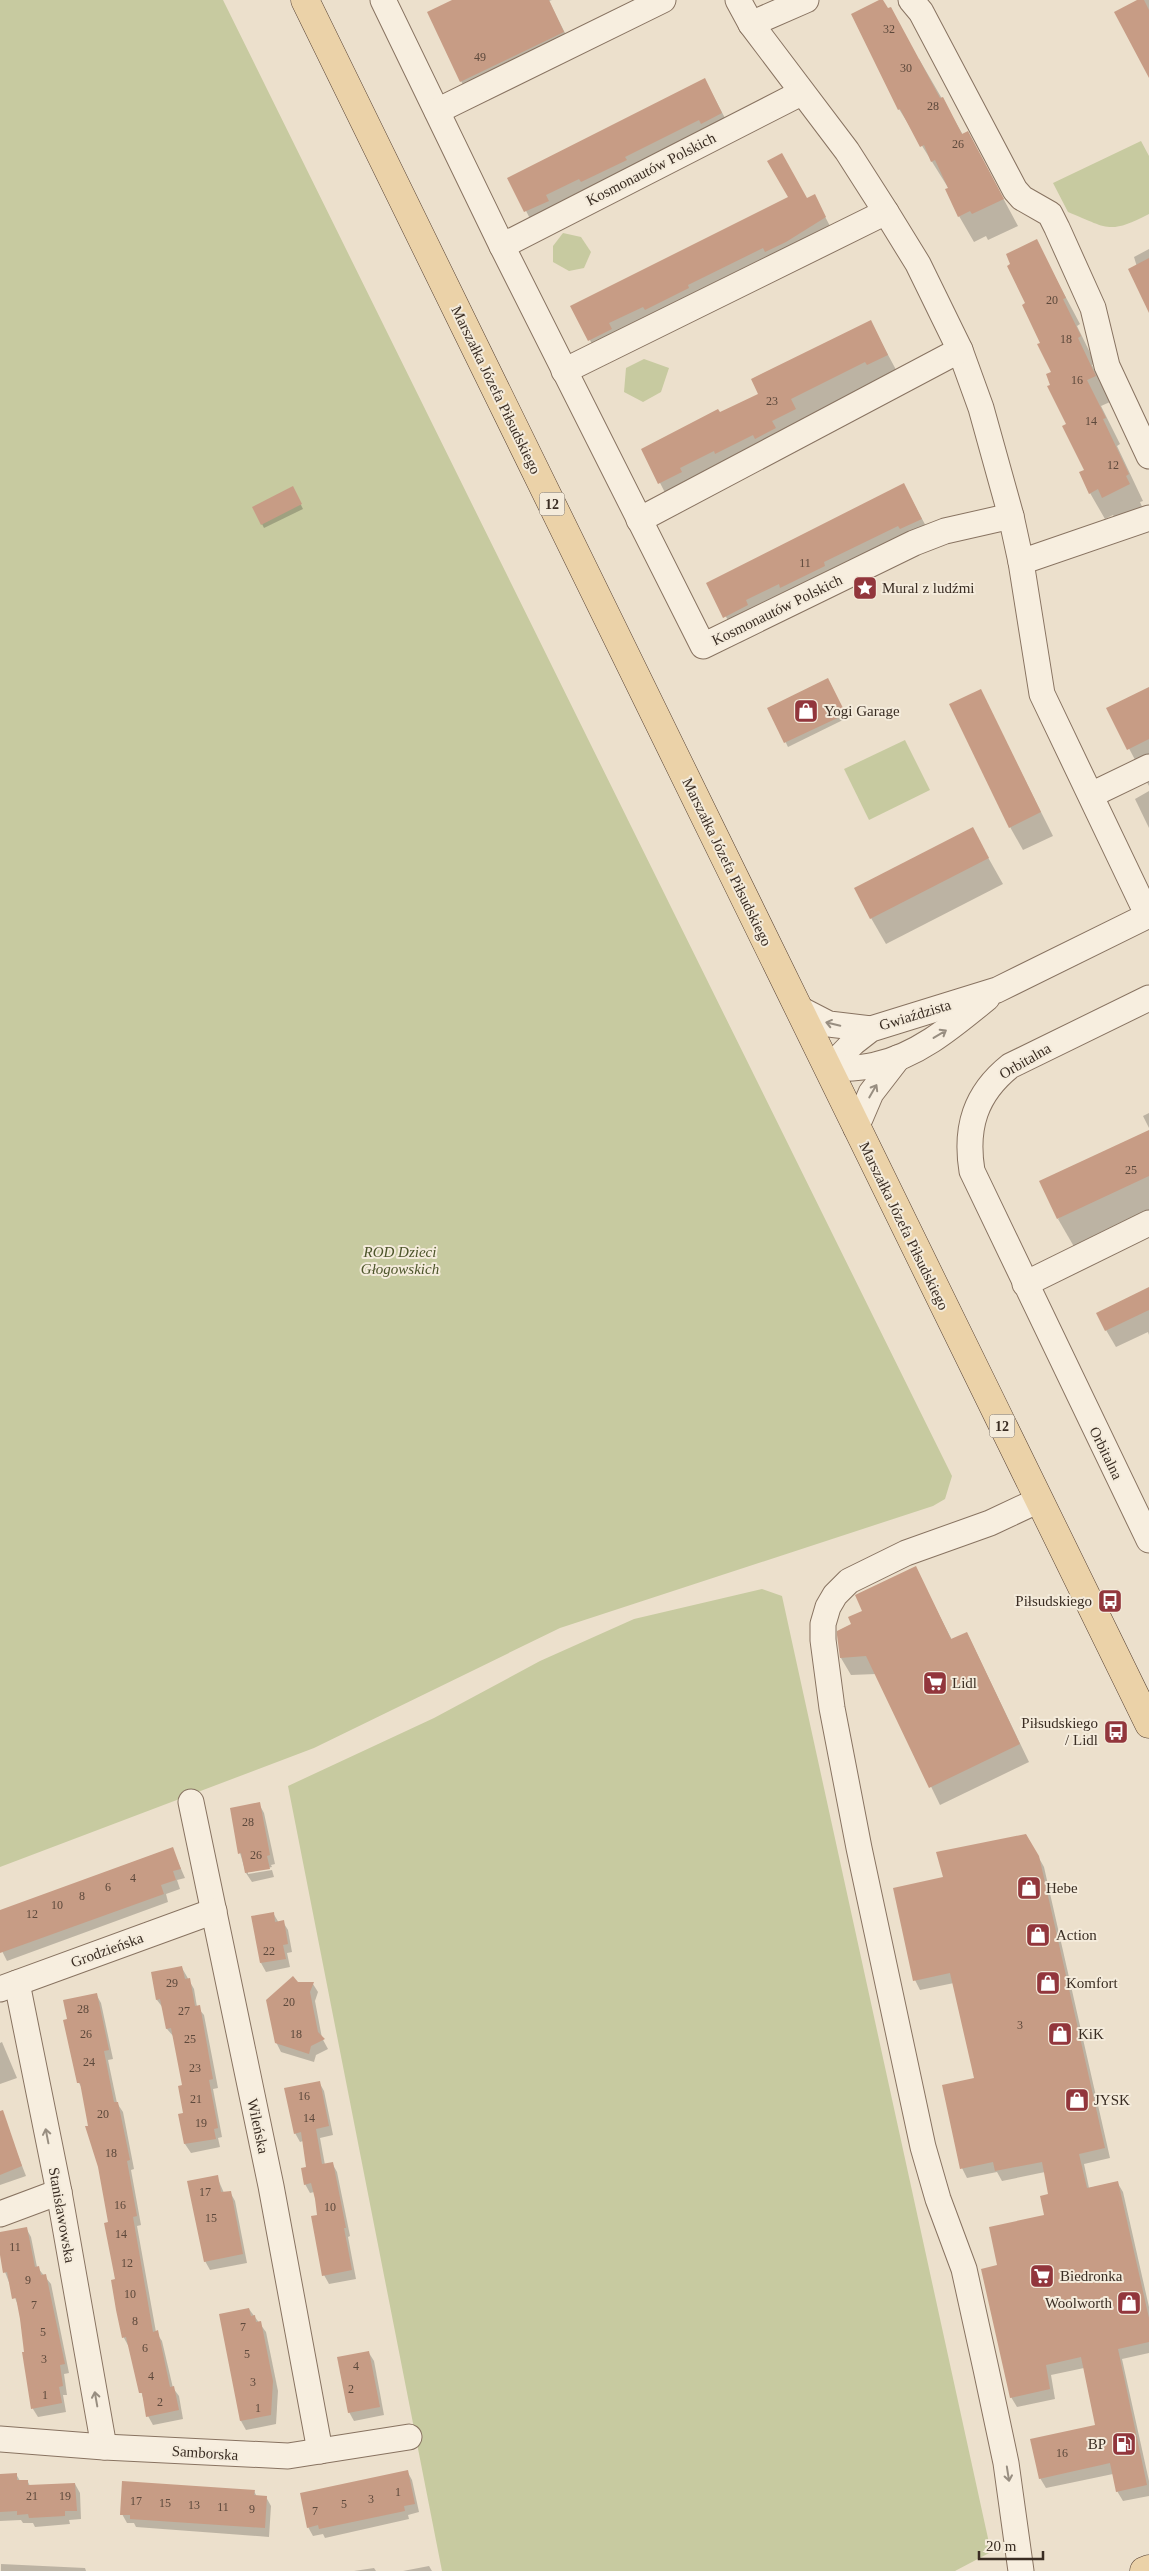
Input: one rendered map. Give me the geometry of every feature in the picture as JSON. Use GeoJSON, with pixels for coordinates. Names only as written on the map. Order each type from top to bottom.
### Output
{"type":"FeatureCollection","features":[{"type":"Feature","properties":{"kind":"main road","name":"Marszałka Józefa Piłsudskiego"},"geometry":{"type":"LineString","coordinates":[[305,0],[1149,1724]]}},
{"type":"Feature","properties":{"kind":"main road"},"geometry":{"type":"LineString","coordinates":[[1144,2571],[1149,2569]]}},
{"type":"Feature","properties":{"kind":"street","name":"Kosmonautów Polskich"},"geometry":{"type":"LineString","coordinates":[[383,0],[564,371],[704,646],[914,543],[963,526],[1011,516]]}},
{"type":"Feature","properties":{"kind":"street"},"geometry":{"type":"LineString","coordinates":[[437,111],[663,0]]}},
{"type":"Feature","properties":{"kind":"street"},"geometry":{"type":"LineString","coordinates":[[738,0],[751,24],[801,93],[847,151],[886,212],[918,264],[960,350],[981,408],[1011,516],[1021,562],[1042,694],[1148,915]]}},
{"type":"Feature","properties":{"kind":"street"},"geometry":{"type":"LineString","coordinates":[[751,24],[806,0]]}},
{"type":"Feature","properties":{"kind":"street"},"geometry":{"type":"LineString","coordinates":[[911,0],[921,12],[1015,190],[1022,198],[1050,214],[1093,308],[1107,366],[1149,456]]}},
{"type":"Feature","properties":{"kind":"street","name":"Kosmonautów Polskich"},"geometry":{"type":"LineString","coordinates":[[502,246],[801,93]]}},
{"type":"Feature","properties":{"kind":"street"},"geometry":{"type":"LineString","coordinates":[[564,371],[886,212]]}},
{"type":"Feature","properties":{"kind":"street"},"geometry":{"type":"LineString","coordinates":[[639,520],[960,350]]}},
{"type":"Feature","properties":{"kind":"street"},"geometry":{"type":"LineString","coordinates":[[1021,562],[1149,518]]}},
{"type":"Feature","properties":{"kind":"street"},"geometry":{"type":"LineString","coordinates":[[1091,795],[1149,767]]}},
{"type":"Feature","properties":{"kind":"street","name":"Gwiaździsta"},"geometry":{"type":"LineString","coordinates":[[828,1069],[853,1043],[871,1029],[997,990],[1148,915]]}},
{"type":"Feature","properties":{"kind":"street","name":"Gwiaździsta"},"geometry":{"type":"LineString","coordinates":[[828,1069],[874,1066],[898,1058],[945,1032],[997,990]]}},
{"type":"Feature","properties":{"kind":"street","name":"Orbitalna"},"geometry":{"type":"LineString","coordinates":[[1149,998],[1010,1066],[995,1079],[974,1117],[968,1146],[972,1171],[1149,1540]]}},
{"type":"Feature","properties":{"kind":"street"},"geometry":{"type":"LineString","coordinates":[[798,1008],[829,1024],[871,1029]]}},
{"type":"Feature","properties":{"kind":"street"},"geometry":{"type":"LineString","coordinates":[[856,1128],[870,1093],[882,1075],[898,1058]]}},
{"type":"Feature","properties":{"kind":"street"},"geometry":{"type":"LineString","coordinates":[[1025,1284],[1149,1223]]}},
{"type":"Feature","properties":{"kind":"street"},"geometry":{"type":"LineString","coordinates":[[1021,2571],[1010,2486],[998,2426],[964,2269],[938,2200],[923,2147],[859,1848],[836,1728],[822,1640],[823,1624],[828,1607],[834,1595],[849,1581],[906,1553],[990,1523],[1039,1500]]}},
{"type":"Feature","properties":{"kind":"street","name":"Wileńska"},"geometry":{"type":"LineString","coordinates":[[191,1802],[271,2186],[320,2451]]}},
{"type":"Feature","properties":{"kind":"street","name":"Grodzieńska"},"geometry":{"type":"LineString","coordinates":[[8,1986],[214,1911]]}},
{"type":"Feature","properties":{"kind":"street","name":"Stanisławowska"},"geometry":{"type":"LineString","coordinates":[[8,1986],[59,2192],[104,2447]]}},
{"type":"Feature","properties":{"kind":"street"},"geometry":{"type":"LineString","coordinates":[[0,2214],[59,2192]]}},
{"type":"Feature","properties":{"kind":"street","name":"Samborska"},"geometry":{"type":"LineString","coordinates":[[0,2439],[104,2447],[257,2456],[288,2456],[409,2436]]}},
{"type":"Feature","properties":{"kind":"green space","name":"ROD Dzieci Głogowskich"},"geometry":{"type":"Polygon","coordinates":[[[0,0],[223,0],[952,1476],[945,1499],[933,1506],[560,1628],[314,1748],[0,1867],[0,0]]]}},
{"type":"Feature","properties":{"kind":"green space"},"geometry":{"type":"Polygon","coordinates":[[[1141,141],[1149,156],[1149,214],[1125,225],[1108,227],[1068,212],[1053,183],[1141,141]]]}},
{"type":"Feature","properties":{"kind":"green space"},"geometry":{"type":"Polygon","coordinates":[[[563,233],[581,237],[591,252],[584,268],[569,271],[553,262],[553,246],[563,233]]]}},
{"type":"Feature","properties":{"kind":"green space"},"geometry":{"type":"Polygon","coordinates":[[[644,359],[669,368],[661,392],[643,402],[624,392],[626,368],[644,359]]]}},
{"type":"Feature","properties":{"kind":"green space"},"geometry":{"type":"Polygon","coordinates":[[[905,740],[930,790],[869,820],[844,769],[905,740]]]}},
{"type":"Feature","properties":{"kind":"green space"},"geometry":{"type":"Polygon","coordinates":[[[762,1589],[782,1596],[991,2552],[955,2571],[442,2571],[288,1786],[434,1718],[540,1661],[634,1619],[762,1589]]]}},
{"type":"Feature","properties":{"kind":"building"},"geometry":{"type":"Polygon","coordinates":[[[452,0],[549,0],[564,32],[460,82],[427,12],[452,0]]]}},
{"type":"Feature","properties":{"kind":"building"},"geometry":{"type":"Polygon","coordinates":[[[879,0],[883,0],[888,8],[891,7],[940,98],[943,97],[962,134],[968,131],[1004,199],[972,214],[970,211],[958,217],[945,189],[948,188],[935,160],[931,162],[924,145],[920,147],[900,109],[898,110],[851,14],[879,0]]]}},
{"type":"Feature","properties":{"kind":"building"},"geometry":{"type":"Polygon","coordinates":[[[1137,0],[1144,0],[1149,10],[1149,78],[1114,12],[1137,0]]]}},
{"type":"Feature","properties":{"kind":"building"},"geometry":{"type":"Polygon","coordinates":[[[705,78],[722,113],[701,124],[699,120],[625,157],[627,160],[581,182],[579,179],[546,195],[549,201],[524,212],[507,178],[705,78]]]}},
{"type":"Feature","properties":{"kind":"building"},"geometry":{"type":"Polygon","coordinates":[[[782,153],[807,198],[815,194],[826,217],[786,242],[765,252],[763,248],[688,285],[689,288],[645,310],[643,307],[609,323],[612,329],[588,341],[570,306],[788,197],[767,161],[782,153]]]}},
{"type":"Feature","properties":{"kind":"building"},"geometry":{"type":"Polygon","coordinates":[[[1037,239],[1066,298],[1063,299],[1081,336],[1078,338],[1096,376],[1087,380],[1106,418],[1103,419],[1129,474],[1126,476],[1130,484],[1102,498],[1098,489],[1089,494],[1079,472],[1084,470],[1062,426],[1066,424],[1047,386],[1050,385],[1046,374],[1051,372],[1037,344],[1040,343],[1022,305],[1025,303],[1007,266],[1010,264],[1006,254],[1037,239]]]}},
{"type":"Feature","properties":{"kind":"building"},"geometry":{"type":"Polygon","coordinates":[[[1149,258],[1149,313],[1128,269],[1149,258]]]}},
{"type":"Feature","properties":{"kind":"building"},"geometry":{"type":"Polygon","coordinates":[[[871,320],[888,355],[867,365],[865,362],[791,399],[796,409],[772,421],[776,428],[755,439],[753,435],[715,454],[714,451],[680,468],[682,472],[658,484],[641,449],[718,409],[720,412],[758,394],[751,379],[871,320]]]}},
{"type":"Feature","properties":{"kind":"building"},"geometry":{"type":"Polygon","coordinates":[[[904,483],[922,519],[900,529],[898,526],[824,562],[825,566],[780,588],[779,584],[746,600],[748,605],[723,618],[706,583],[904,483]]]}},
{"type":"Feature","properties":{"kind":"building"},"geometry":{"type":"Polygon","coordinates":[[[293,486],[302,504],[261,525],[252,507],[293,486]]]}},
{"type":"Feature","properties":{"kind":"building","name":"Yogi Garage"},"geometry":{"type":"Polygon","coordinates":[[[828,678],[846,714],[784,743],[767,708],[828,678]]]}},
{"type":"Feature","properties":{"kind":"building"},"geometry":{"type":"Polygon","coordinates":[[[1149,687],[1149,739],[1127,750],[1106,708],[1149,687]]]}},
{"type":"Feature","properties":{"kind":"building"},"geometry":{"type":"Polygon","coordinates":[[[981,689],[1041,812],[1009,828],[949,704],[981,689]]]}},
{"type":"Feature","properties":{"kind":"building"},"geometry":{"type":"Polygon","coordinates":[[[973,827],[989,858],[870,919],[854,888],[973,827]]]}},
{"type":"Feature","properties":{"kind":"building"},"geometry":{"type":"Polygon","coordinates":[[[1149,1130],[1149,1176],[1057,1219],[1039,1181],[1149,1130]]]}},
{"type":"Feature","properties":{"kind":"building"},"geometry":{"type":"Polygon","coordinates":[[[1149,1287],[1149,1310],[1105,1331],[1096,1313],[1149,1287]]]}},
{"type":"Feature","properties":{"kind":"building","name":"Lidl"},"geometry":{"type":"Polygon","coordinates":[[[916,1566],[951,1639],[967,1632],[1020,1744],[929,1788],[866,1656],[840,1658],[837,1635],[837,1631],[851,1624],[848,1617],[862,1611],[855,1595],[916,1566]]]}},
{"type":"Feature","properties":{"kind":"building"},"geometry":{"type":"Polygon","coordinates":[[[260,1802],[270,1855],[267,1856],[270,1869],[245,1873],[241,1853],[238,1854],[230,1808],[260,1802]]]}},
{"type":"Feature","properties":{"kind":"building"},"geometry":{"type":"Polygon","coordinates":[[[1026,1834],[1039,1856],[1105,2148],[1079,2154],[1087,2188],[1118,2181],[1149,2318],[1149,2342],[1118,2349],[1147,2485],[1116,2492],[1110,2463],[1039,2479],[1030,2439],[1095,2425],[1081,2357],[1046,2365],[1050,2389],[1010,2398],[981,2269],[997,2265],[989,2227],[1044,2215],[1040,2196],[1048,2194],[1042,2162],[995,2171],[993,2162],[960,2169],[942,2085],[974,2078],[950,1973],[913,1981],[893,1888],[943,1877],[936,1852],[1026,1834]]]}},
{"type":"Feature","properties":{"kind":"building"},"geometry":{"type":"Polygon","coordinates":[[[173,1847],[181,1869],[173,1871],[176,1880],[161,1885],[164,1894],[0,1953],[0,1910],[173,1847]]]}},
{"type":"Feature","properties":{"kind":"building"},"geometry":{"type":"Polygon","coordinates":[[[274,1912],[275,1922],[284,1920],[288,1944],[283,1945],[286,1959],[260,1963],[251,1916],[274,1912]]]}},
{"type":"Feature","properties":{"kind":"building"},"geometry":{"type":"Polygon","coordinates":[[[182,1966],[185,1979],[190,1978],[195,2006],[200,2005],[213,2079],[209,2080],[218,2128],[214,2129],[216,2139],[184,2144],[178,2114],[183,2113],[178,2086],[182,2085],[171,2028],[166,2029],[160,1999],[156,2000],[151,1972],[182,1966]]]}},
{"type":"Feature","properties":{"kind":"building"},"geometry":{"type":"Polygon","coordinates":[[[293,1976],[298,1982],[314,1982],[310,1992],[318,2032],[325,2039],[311,2046],[309,2054],[275,2043],[266,2000],[293,1976]]]}},
{"type":"Feature","properties":{"kind":"building"},"geometry":{"type":"Polygon","coordinates":[[[97,1993],[109,2050],[104,2051],[114,2102],[118,2102],[130,2160],[127,2161],[137,2216],[133,2217],[153,2332],[158,2330],[170,2387],[174,2386],[179,2410],[146,2417],[142,2393],[139,2393],[126,2337],[122,2338],[116,2310],[111,2280],[115,2279],[104,2223],[108,2222],[98,2167],[85,2126],[88,2126],[80,2083],[77,2083],[63,2020],[67,2019],[63,2000],[97,1993]]]}},
{"type":"Feature","properties":{"kind":"building"},"geometry":{"type":"Polygon","coordinates":[[[320,2081],[329,2126],[316,2129],[322,2164],[333,2162],[352,2270],[322,2276],[311,2216],[317,2215],[315,2199],[311,2183],[304,2185],[301,2168],[306,2167],[301,2132],[294,2134],[284,2088],[320,2081]]]}},
{"type":"Feature","properties":{"kind":"building"},"geometry":{"type":"Polygon","coordinates":[[[3,2110],[22,2166],[0,2175],[0,2111],[3,2110]]]}},
{"type":"Feature","properties":{"kind":"building"},"geometry":{"type":"Polygon","coordinates":[[[218,2175],[221,2192],[231,2191],[243,2254],[204,2262],[187,2181],[218,2175]]]}},
{"type":"Feature","properties":{"kind":"building"},"geometry":{"type":"Polygon","coordinates":[[[27,2227],[35,2267],[39,2266],[41,2275],[46,2274],[65,2364],[60,2365],[63,2386],[59,2387],[62,2403],[31,2409],[16,2298],[12,2299],[7,2272],[3,2273],[0,2255],[0,2232],[27,2227]]]}},
{"type":"Feature","properties":{"kind":"building"},"geometry":{"type":"Polygon","coordinates":[[[249,2308],[251,2316],[255,2315],[256,2322],[261,2321],[273,2381],[271,2415],[240,2421],[219,2314],[249,2308]]]}},
{"type":"Feature","properties":{"kind":"building"},"geometry":{"type":"Polygon","coordinates":[[[369,2351],[380,2407],[348,2413],[337,2357],[369,2351]]]}},
{"type":"Feature","properties":{"kind":"building"},"geometry":{"type":"Polygon","coordinates":[[[408,2470],[415,2504],[404,2506],[405,2511],[319,2529],[318,2525],[307,2528],[300,2493],[408,2470]]]}},
{"type":"Feature","properties":{"kind":"building"},"geometry":{"type":"Polygon","coordinates":[[[17,2473],[17,2480],[28,2480],[28,2485],[75,2483],[77,2511],[65,2511],[65,2516],[29,2518],[28,2514],[17,2515],[17,2511],[0,2512],[0,2474],[17,2473]]]}},
{"type":"Feature","properties":{"kind":"building"},"geometry":{"type":"Polygon","coordinates":[[[122,2481],[255,2490],[254,2495],[267,2496],[265,2528],[130,2519],[130,2515],[120,2515],[122,2481]]]}},
{"type":"Feature","properties":{"kind":"place","name":"Mural z ludźmi"},"geometry":{"type":"Point","coordinates":[865,588]}},
{"type":"Feature","properties":{"kind":"place","name":"Yogi Garage"},"geometry":{"type":"Point","coordinates":[806,711]}},
{"type":"Feature","properties":{"kind":"place","name":"Piłsudskiego"},"geometry":{"type":"Point","coordinates":[1110,1601]}},
{"type":"Feature","properties":{"kind":"place","name":"Lidl"},"geometry":{"type":"Point","coordinates":[935,1683]}},
{"type":"Feature","properties":{"kind":"place","name":"Piłsudskiego / Lidl"},"geometry":{"type":"Point","coordinates":[1116,1732]}},
{"type":"Feature","properties":{"kind":"place","name":"Hebe"},"geometry":{"type":"Point","coordinates":[1029,1888]}},
{"type":"Feature","properties":{"kind":"place","name":"Action"},"geometry":{"type":"Point","coordinates":[1038,1935]}},
{"type":"Feature","properties":{"kind":"place","name":"Komfort"},"geometry":{"type":"Point","coordinates":[1048,1983]}},
{"type":"Feature","properties":{"kind":"place","name":"KiK"},"geometry":{"type":"Point","coordinates":[1060,2034]}},
{"type":"Feature","properties":{"kind":"place","name":"JYSK"},"geometry":{"type":"Point","coordinates":[1077,2100]}},
{"type":"Feature","properties":{"kind":"place","name":"Biedronka"},"geometry":{"type":"Point","coordinates":[1042,2276]}},
{"type":"Feature","properties":{"kind":"place","name":"Woolworth"},"geometry":{"type":"Point","coordinates":[1129,2303]}},
{"type":"Feature","properties":{"kind":"place","name":"BP"},"geometry":{"type":"Point","coordinates":[1124,2444]}}]}
